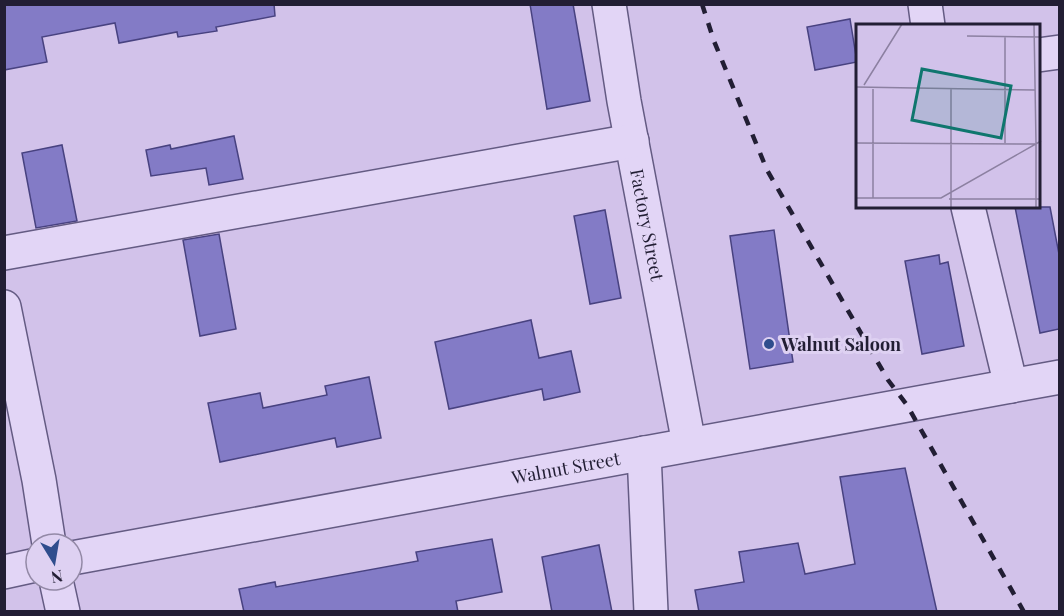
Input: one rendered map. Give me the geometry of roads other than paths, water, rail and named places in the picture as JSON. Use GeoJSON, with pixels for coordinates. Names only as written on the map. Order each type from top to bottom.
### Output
{"type":"FeatureCollection","features":[{"type":"Feature","properties":{"kind":"street","name":"Factory Street"},"geometry":{"type":"LineString","coordinates":[[609,4],[632,141],[689,444]]}},
{"type":"Feature","properties":{"kind":"street"},"geometry":{"type":"LineString","coordinates":[[925,4],[928,24]]}},
{"type":"Feature","properties":{"kind":"street"},"geometry":{"type":"LineString","coordinates":[[1040,55],[1059,51]]}},
{"type":"Feature","properties":{"kind":"street"},"geometry":{"type":"LineString","coordinates":[[4,253],[632,141]]}},
{"type":"Feature","properties":{"kind":"street"},"geometry":{"type":"LineString","coordinates":[[968,208],[1011,386]]}},
{"type":"Feature","properties":{"kind":"street"},"geometry":{"type":"LineString","coordinates":[[4,307],[39,480],[47,532]]}},
{"type":"Feature","properties":{"kind":"street","name":"Walnut Street"},"geometry":{"type":"LineString","coordinates":[[84,556],[1059,377]]}},
{"type":"Feature","properties":{"kind":"street"},"geometry":{"type":"LineString","coordinates":[[644,453],[651,612]]}},
{"type":"Feature","properties":{"kind":"street"},"geometry":{"type":"LineString","coordinates":[[4,572],[24,568]]}},
{"type":"Feature","properties":{"kind":"street"},"geometry":{"type":"LineString","coordinates":[[59,592],[63,612]]}},
{"type":"Feature","properties":{"kind":"railway"},"geometry":{"type":"LineString","coordinates":[[702,4],[714,41],[767,170],[888,380],[907,405],[1024,612]]}},
{"type":"Feature","properties":{"kind":"place","name":"Walnut Saloon"},"geometry":{"type":"Point","coordinates":[769,344]}}]}
